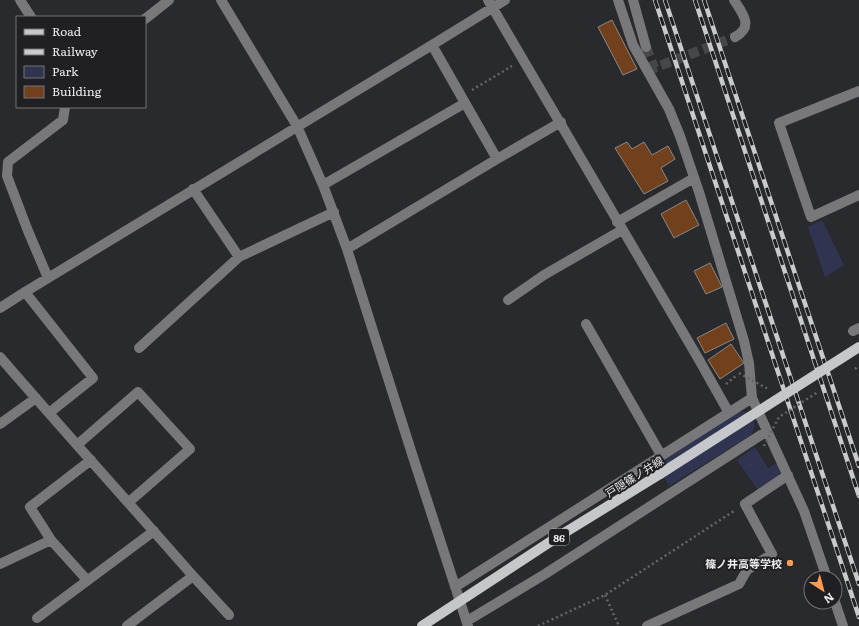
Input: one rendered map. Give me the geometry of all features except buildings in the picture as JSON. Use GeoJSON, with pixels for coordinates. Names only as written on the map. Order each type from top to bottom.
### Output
{"type":"FeatureCollection","features":[{"type":"Feature","properties":{"kind":"main road","name":"戸隠篠ノ井線"},"geometry":{"type":"LineString","coordinates":[[422,626],[556,538],[660,474],[859,347]]}},
{"type":"Feature","properties":{"kind":"street"},"geometry":{"type":"LineString","coordinates":[[20,0],[30,16]]}},
{"type":"Feature","properties":{"kind":"street"},"geometry":{"type":"LineString","coordinates":[[146,18],[169,0]]}},
{"type":"Feature","properties":{"kind":"street"},"geometry":{"type":"LineString","coordinates":[[221,0],[297,126],[334,212],[467,624],[768,431]]}},
{"type":"Feature","properties":{"kind":"street"},"geometry":{"type":"LineString","coordinates":[[0,308],[193,189],[432,45],[490,4],[505,0]]}},
{"type":"Feature","properties":{"kind":"street"},"geometry":{"type":"LineString","coordinates":[[618,0],[633,45],[669,109],[680,136],[750,363],[752,398],[804,511],[824,570]]}},
{"type":"Feature","properties":{"kind":"street"},"geometry":{"type":"LineString","coordinates":[[633,0],[646,47]]}},
{"type":"Feature","properties":{"kind":"street"},"geometry":{"type":"LineString","coordinates":[[734,0],[741,10],[746,22],[743,32],[735,37]]}},
{"type":"Feature","properties":{"kind":"street"},"geometry":{"type":"LineString","coordinates":[[490,4],[561,122],[729,413]]}},
{"type":"Feature","properties":{"kind":"street"},"geometry":{"type":"LineString","coordinates":[[432,45],[497,159]]}},
{"type":"Feature","properties":{"kind":"street"},"geometry":{"type":"LineString","coordinates":[[859,91],[779,123],[811,217],[859,195]]}},
{"type":"Feature","properties":{"kind":"street"},"geometry":{"type":"LineString","coordinates":[[323,185],[463,100]]}},
{"type":"Feature","properties":{"kind":"street"},"geometry":{"type":"LineString","coordinates":[[48,278],[7,176],[8,162],[63,120],[65,108]]}},
{"type":"Feature","properties":{"kind":"street"},"geometry":{"type":"LineString","coordinates":[[347,249],[561,122]]}},
{"type":"Feature","properties":{"kind":"street"},"geometry":{"type":"LineString","coordinates":[[508,300],[694,178]]}},
{"type":"Feature","properties":{"kind":"street"},"geometry":{"type":"LineString","coordinates":[[193,189],[239,258]]}},
{"type":"Feature","properties":{"kind":"street"},"geometry":{"type":"LineString","coordinates":[[139,348],[239,258],[334,212]]}},
{"type":"Feature","properties":{"kind":"street"},"geometry":{"type":"LineString","coordinates":[[25,292],[93,378],[49,413]]}},
{"type":"Feature","properties":{"kind":"street"},"geometry":{"type":"LineString","coordinates":[[586,324],[661,455]]}},
{"type":"Feature","properties":{"kind":"street"},"geometry":{"type":"LineString","coordinates":[[0,357],[229,615]]}},
{"type":"Feature","properties":{"kind":"street"},"geometry":{"type":"LineString","coordinates":[[77,445],[138,392],[185,443],[190,449],[129,502]]}},
{"type":"Feature","properties":{"kind":"street"},"geometry":{"type":"LineString","coordinates":[[0,424],[36,398]]}},
{"type":"Feature","properties":{"kind":"street"},"geometry":{"type":"LineString","coordinates":[[455,586],[752,398]]}},
{"type":"Feature","properties":{"kind":"street"},"geometry":{"type":"LineString","coordinates":[[87,580],[51,540],[30,507],[91,460]]}},
{"type":"Feature","properties":{"kind":"street"},"geometry":{"type":"LineString","coordinates":[[647,626],[738,584],[747,570],[772,554],[745,504],[788,475]]}},
{"type":"Feature","properties":{"kind":"street"},"geometry":{"type":"LineString","coordinates":[[37,618],[154,531]]}},
{"type":"Feature","properties":{"kind":"street"},"geometry":{"type":"LineString","coordinates":[[0,564],[51,540]]}},
{"type":"Feature","properties":{"kind":"street"},"geometry":{"type":"LineString","coordinates":[[127,626],[193,576]]}},
{"type":"Feature","properties":{"kind":"street"},"geometry":{"type":"LineString","coordinates":[[838,610],[843,626]]}},
{"type":"Feature","properties":{"kind":"path"},"geometry":{"type":"LineString","coordinates":[[463,100],[523,59]]}},
{"type":"Feature","properties":{"kind":"path"},"geometry":{"type":"LineString","coordinates":[[855,369],[859,366]]}},
{"type":"Feature","properties":{"kind":"path"},"geometry":{"type":"LineString","coordinates":[[729,388],[726,383],[740,373],[770,390]]}},
{"type":"Feature","properties":{"kind":"path"},"geometry":{"type":"LineString","coordinates":[[764,446],[779,417],[818,392]]}},
{"type":"Feature","properties":{"kind":"path"},"geometry":{"type":"LineString","coordinates":[[538,626],[605,595],[745,504]]}},
{"type":"Feature","properties":{"kind":"path"},"geometry":{"type":"LineString","coordinates":[[605,595],[619,626]]}},
{"type":"Feature","properties":{"kind":"green space"},"geometry":{"type":"Polygon","coordinates":[[[822,220],[844,265],[825,277],[808,227],[822,220]]]}},
{"type":"Feature","properties":{"kind":"green space"},"geometry":{"type":"Polygon","coordinates":[[[740,411],[749,413],[755,426],[751,435],[669,486],[657,464],[740,411]]]}},
{"type":"Feature","properties":{"kind":"green space"},"geometry":{"type":"Polygon","coordinates":[[[755,447],[768,468],[777,463],[780,468],[779,476],[758,490],[737,460],[755,447]]]}},
{"type":"Feature","properties":{"kind":"tunnel"},"geometry":{"type":"LineString","coordinates":[[646,47],[654,68],[735,37]]}},
{"type":"Feature","properties":{"kind":"railway"},"geometry":{"type":"LineString","coordinates":[[655,0],[859,617]]}},
{"type":"Feature","properties":{"kind":"railway"},"geometry":{"type":"LineString","coordinates":[[665,0],[859,584]]}},
{"type":"Feature","properties":{"kind":"railway"},"geometry":{"type":"LineString","coordinates":[[695,0],[859,496]]}},
{"type":"Feature","properties":{"kind":"railway"},"geometry":{"type":"LineString","coordinates":[[704,0],[859,466]]}},
{"type":"Feature","properties":{"kind":"place","name":"篠ノ井高等学校"},"geometry":{"type":"Point","coordinates":[790,563]}}]}
